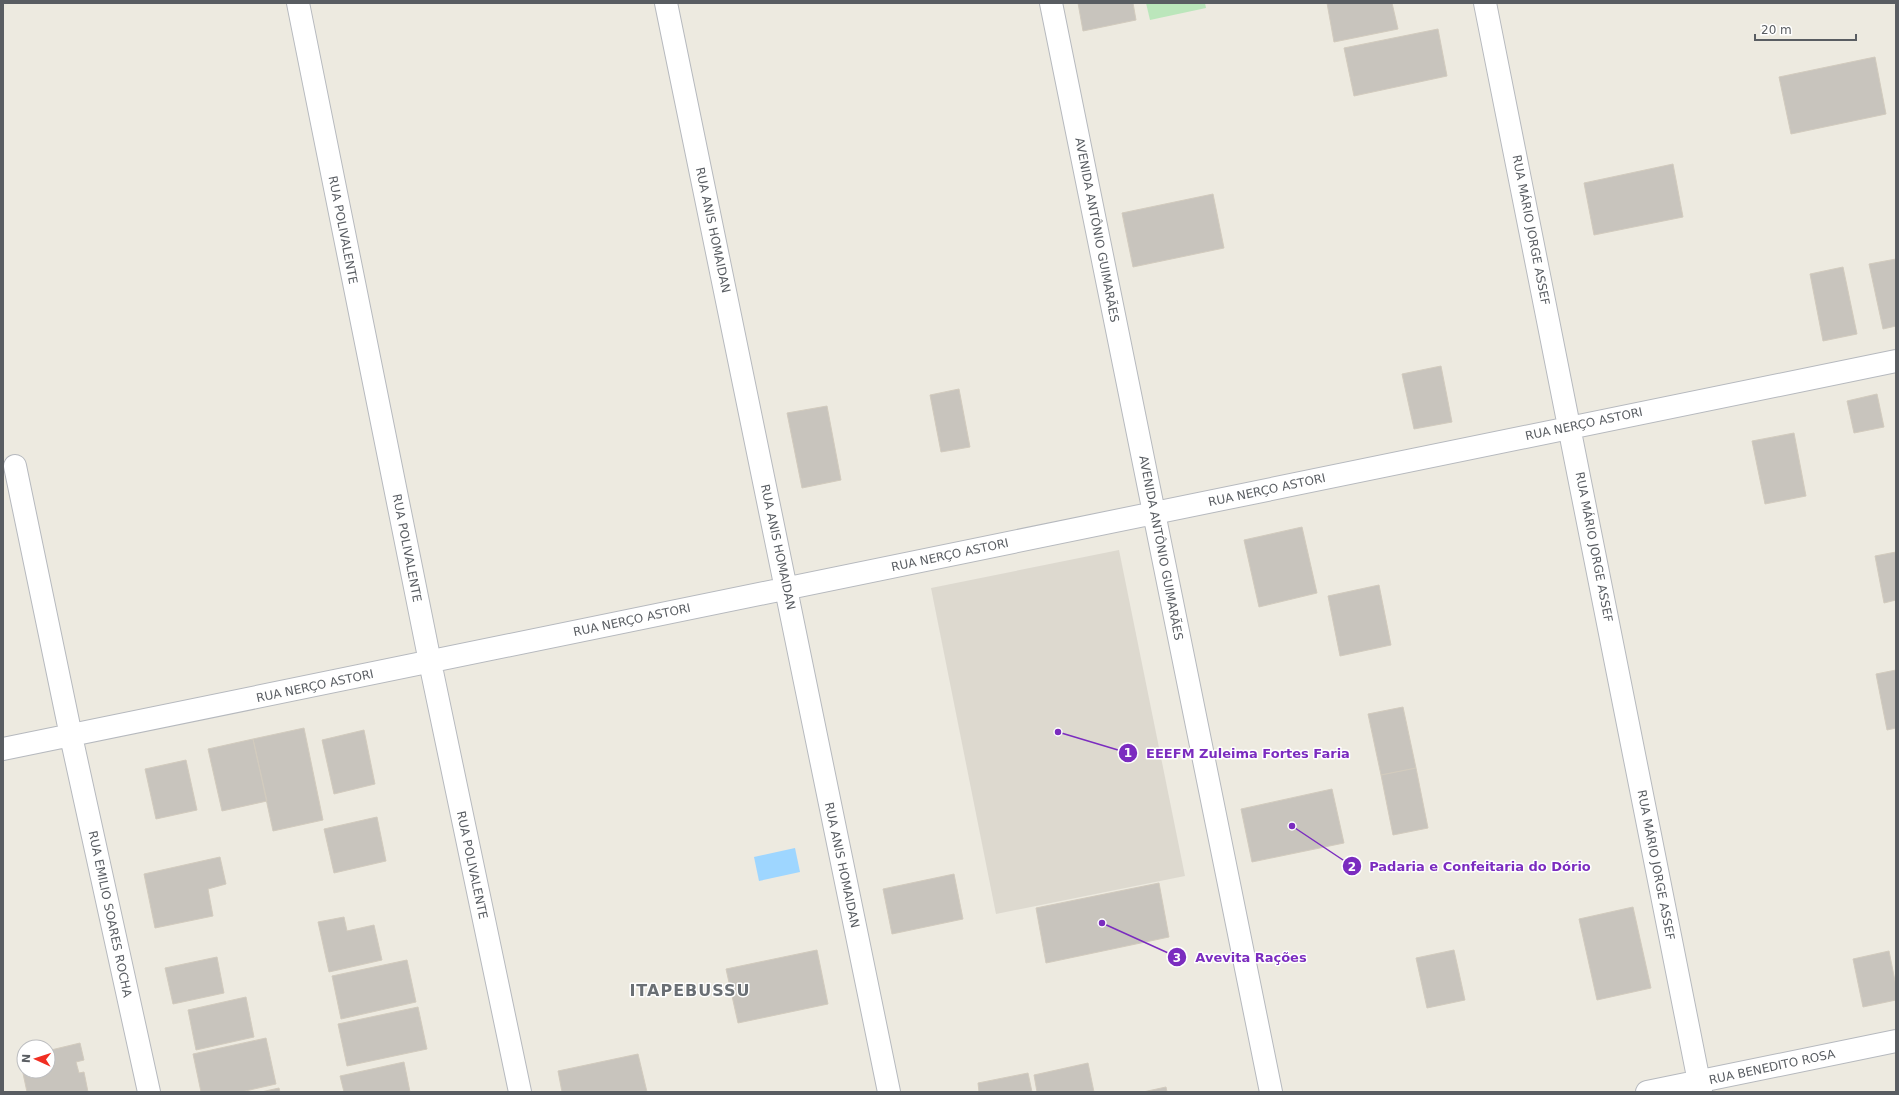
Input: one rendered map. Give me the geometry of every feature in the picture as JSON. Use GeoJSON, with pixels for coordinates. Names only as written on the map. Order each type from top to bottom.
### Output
{"type":"FeatureCollection","features":[{"type":"Feature","properties":{"kind":"street","name":"RUA POLIVALENTE"},"geometry":{"type":"LineString","coordinates":[[298,3],[430,662],[520,1092]]}},
{"type":"Feature","properties":{"kind":"street","name":"RUA ANIS HOMAIDAN"},"geometry":{"type":"LineString","coordinates":[[666,3],[889,1092]]}},
{"type":"Feature","properties":{"kind":"street","name":"AVENIDA ANTÔNIO GUIMARÃES"},"geometry":{"type":"LineString","coordinates":[[1051,3],[1271,1092]]}},
{"type":"Feature","properties":{"kind":"street","name":"RUA MÁRIO JORGE ASSEF"},"geometry":{"type":"LineString","coordinates":[[1485,3],[1700,1087]]}},
{"type":"Feature","properties":{"kind":"street","name":"RUA NERÇO ASTORI"},"geometry":{"type":"LineString","coordinates":[[3,749],[1896,360]]}},
{"type":"Feature","properties":{"kind":"street","name":"RUA EMILIO SOARES ROCHA"},"geometry":{"type":"LineString","coordinates":[[15,466],[71,736],[149,1092]]}},
{"type":"Feature","properties":{"kind":"street","name":"RUA BENEDITO ROSA"},"geometry":{"type":"LineString","coordinates":[[1647,1092],[1700,1087],[1896,1041]]}},
{"type":"Feature","properties":{"kind":"shaded area"},"geometry":{"type":"Polygon","coordinates":[[[1119,550],[1185,876],[996,914],[931,588],[1119,550]]]}},
{"type":"Feature","properties":{"kind":"green space"},"geometry":{"type":"Polygon","coordinates":[[[1146,3],[1205,3],[1206,8],[1150,20],[1146,3]]]}},
{"type":"Feature","properties":{"kind":"water"},"geometry":{"type":"Polygon","coordinates":[[[795,848],[800,872],[759,881],[754,857],[795,848]]]}},
{"type":"Feature","properties":{"kind":"building"},"geometry":{"type":"Polygon","coordinates":[[[1078,3],[1133,3],[1136,20],[1083,31],[1078,3]]]}},
{"type":"Feature","properties":{"kind":"building"},"geometry":{"type":"Polygon","coordinates":[[[1327,3],[1392,3],[1398,29],[1334,42],[1327,3]]]}},
{"type":"Feature","properties":{"kind":"building"},"geometry":{"type":"Polygon","coordinates":[[[1438,29],[1447,76],[1354,96],[1344,48],[1438,29]]]}},
{"type":"Feature","properties":{"kind":"building"},"geometry":{"type":"Polygon","coordinates":[[[1875,57],[1886,114],[1791,134],[1779,77],[1875,57]]]}},
{"type":"Feature","properties":{"kind":"building"},"geometry":{"type":"Polygon","coordinates":[[[1673,164],[1683,217],[1594,235],[1584,183],[1673,164]]]}},
{"type":"Feature","properties":{"kind":"building"},"geometry":{"type":"Polygon","coordinates":[[[1213,194],[1224,248],[1133,267],[1122,213],[1213,194]]]}},
{"type":"Feature","properties":{"kind":"building"},"geometry":{"type":"Polygon","coordinates":[[[1896,259],[1896,326],[1883,329],[1869,264],[1896,259]]]}},
{"type":"Feature","properties":{"kind":"building"},"geometry":{"type":"Polygon","coordinates":[[[1843,267],[1857,334],[1823,341],[1810,274],[1843,267]]]}},
{"type":"Feature","properties":{"kind":"building"},"geometry":{"type":"Polygon","coordinates":[[[1441,366],[1452,422],[1414,429],[1402,374],[1441,366]]]}},
{"type":"Feature","properties":{"kind":"building"},"geometry":{"type":"Polygon","coordinates":[[[959,389],[970,447],[941,452],[930,395],[959,389]]]}},
{"type":"Feature","properties":{"kind":"building"},"geometry":{"type":"Polygon","coordinates":[[[1877,394],[1884,427],[1854,433],[1847,401],[1877,394]]]}},
{"type":"Feature","properties":{"kind":"building"},"geometry":{"type":"Polygon","coordinates":[[[827,406],[841,480],[802,488],[787,413],[827,406]]]}},
{"type":"Feature","properties":{"kind":"building"},"geometry":{"type":"Polygon","coordinates":[[[1794,433],[1806,496],[1765,504],[1752,441],[1794,433]]]}},
{"type":"Feature","properties":{"kind":"building"},"geometry":{"type":"Polygon","coordinates":[[[1302,527],[1317,593],[1259,607],[1244,540],[1302,527]]]}},
{"type":"Feature","properties":{"kind":"building"},"geometry":{"type":"Polygon","coordinates":[[[1896,552],[1896,600],[1884,603],[1875,556],[1896,552]]]}},
{"type":"Feature","properties":{"kind":"building"},"geometry":{"type":"Polygon","coordinates":[[[1379,585],[1391,645],[1340,656],[1328,596],[1379,585]]]}},
{"type":"Feature","properties":{"kind":"building"},"geometry":{"type":"Polygon","coordinates":[[[1896,670],[1896,728],[1887,730],[1876,674],[1896,670]]]}},
{"type":"Feature","properties":{"kind":"building"},"geometry":{"type":"Polygon","coordinates":[[[1403,707],[1416,768],[1381,775],[1368,714],[1403,707]]]}},
{"type":"Feature","properties":{"kind":"building"},"geometry":{"type":"Polygon","coordinates":[[[304,728],[323,820],[273,831],[253,739],[304,728]]]}},
{"type":"Feature","properties":{"kind":"building"},"geometry":{"type":"Polygon","coordinates":[[[364,730],[375,784],[334,794],[322,740],[364,730]]]}},
{"type":"Feature","properties":{"kind":"building"},"geometry":{"type":"Polygon","coordinates":[[[253,739],[267,801],[222,811],[208,749],[253,739]]]}},
{"type":"Feature","properties":{"kind":"building"},"geometry":{"type":"Polygon","coordinates":[[[186,760],[197,810],[156,819],[145,769],[186,760]]]}},
{"type":"Feature","properties":{"kind":"building"},"geometry":{"type":"Polygon","coordinates":[[[1416,768],[1428,828],[1393,835],[1381,775],[1416,768]]]}},
{"type":"Feature","properties":{"kind":"building"},"geometry":{"type":"Polygon","coordinates":[[[1332,789],[1344,843],[1252,862],[1241,809],[1332,789]]]}},
{"type":"Feature","properties":{"kind":"building"},"geometry":{"type":"Polygon","coordinates":[[[377,817],[386,861],[334,873],[324,829],[377,817]]]}},
{"type":"Feature","properties":{"kind":"building"},"geometry":{"type":"Polygon","coordinates":[[[220,857],[226,884],[208,889],[213,916],[155,928],[144,874],[220,857]]]}},
{"type":"Feature","properties":{"kind":"building"},"geometry":{"type":"Polygon","coordinates":[[[954,874],[963,919],[892,934],[883,889],[954,874]]]}},
{"type":"Feature","properties":{"kind":"building"},"geometry":{"type":"Polygon","coordinates":[[[1159,883],[1169,937],[1046,963],[1036,908],[1159,883]]]}},
{"type":"Feature","properties":{"kind":"building"},"geometry":{"type":"Polygon","coordinates":[[[1633,907],[1651,988],[1597,1000],[1579,919],[1633,907]]]}},
{"type":"Feature","properties":{"kind":"building"},"geometry":{"type":"Polygon","coordinates":[[[344,917],[347,931],[374,925],[382,960],[329,972],[318,922],[344,917]]]}},
{"type":"Feature","properties":{"kind":"building"},"geometry":{"type":"Polygon","coordinates":[[[817,950],[828,1004],[738,1023],[726,969],[817,950]]]}},
{"type":"Feature","properties":{"kind":"building"},"geometry":{"type":"Polygon","coordinates":[[[1454,950],[1465,1000],[1427,1008],[1416,958],[1454,950]]]}},
{"type":"Feature","properties":{"kind":"building"},"geometry":{"type":"Polygon","coordinates":[[[1889,951],[1896,986],[1896,1000],[1863,1007],[1853,959],[1889,951]]]}},
{"type":"Feature","properties":{"kind":"building"},"geometry":{"type":"Polygon","coordinates":[[[217,957],[224,993],[173,1004],[165,968],[217,957]]]}},
{"type":"Feature","properties":{"kind":"building"},"geometry":{"type":"Polygon","coordinates":[[[407,960],[416,1002],[341,1019],[332,976],[407,960]]]}},
{"type":"Feature","properties":{"kind":"building"},"geometry":{"type":"Polygon","coordinates":[[[246,997],[254,1037],[196,1050],[188,1010],[246,997]]]}},
{"type":"Feature","properties":{"kind":"building"},"geometry":{"type":"Polygon","coordinates":[[[418,1007],[427,1049],[347,1066],[338,1024],[418,1007]]]}},
{"type":"Feature","properties":{"kind":"building"},"geometry":{"type":"Polygon","coordinates":[[[266,1038],[276,1084],[241,1092],[201,1092],[193,1054],[266,1038]]]}},
{"type":"Feature","properties":{"kind":"building"},"geometry":{"type":"Polygon","coordinates":[[[80,1043],[84,1060],[76,1062],[79,1073],[84,1072],[88,1092],[27,1092],[24,1079],[56,1079],[56,1049],[80,1043]]]}},
{"type":"Feature","properties":{"kind":"building"},"geometry":{"type":"Polygon","coordinates":[[[638,1054],[647,1092],[562,1092],[558,1071],[638,1054]]]}},
{"type":"Feature","properties":{"kind":"building"},"geometry":{"type":"Polygon","coordinates":[[[404,1062],[410,1092],[344,1092],[340,1076],[404,1062]]]}},
{"type":"Feature","properties":{"kind":"building"},"geometry":{"type":"Polygon","coordinates":[[[1088,1063],[1094,1092],[1037,1092],[1034,1075],[1088,1063]]]}},
{"type":"Feature","properties":{"kind":"building"},"geometry":{"type":"Polygon","coordinates":[[[1028,1073],[1032,1092],[979,1092],[978,1083],[1028,1073]]]}},
{"type":"Feature","properties":{"kind":"building"},"geometry":{"type":"Polygon","coordinates":[[[1166,1087],[1167,1092],[1143,1092],[1166,1087]]]}},
{"type":"Feature","properties":{"kind":"building"},"geometry":{"type":"Polygon","coordinates":[[[279,1088],[280,1092],[261,1092],[279,1088]]]}},
{"type":"Feature","properties":{"kind":"place","name":"EEEFM Zuleima Fortes Faria"},"geometry":{"type":"Point","coordinates":[1058,732]}},
{"type":"Feature","properties":{"kind":"place","name":"Padaria e Confeitaria do Dório"},"geometry":{"type":"Point","coordinates":[1292,826]}},
{"type":"Feature","properties":{"kind":"place","name":"Avevita Rações"},"geometry":{"type":"Point","coordinates":[1102,923]}},
{"type":"Feature","properties":{"kind":"district","name":"ITAPEBUSSU"},"geometry":{"type":"Point","coordinates":[690,990]}}]}
